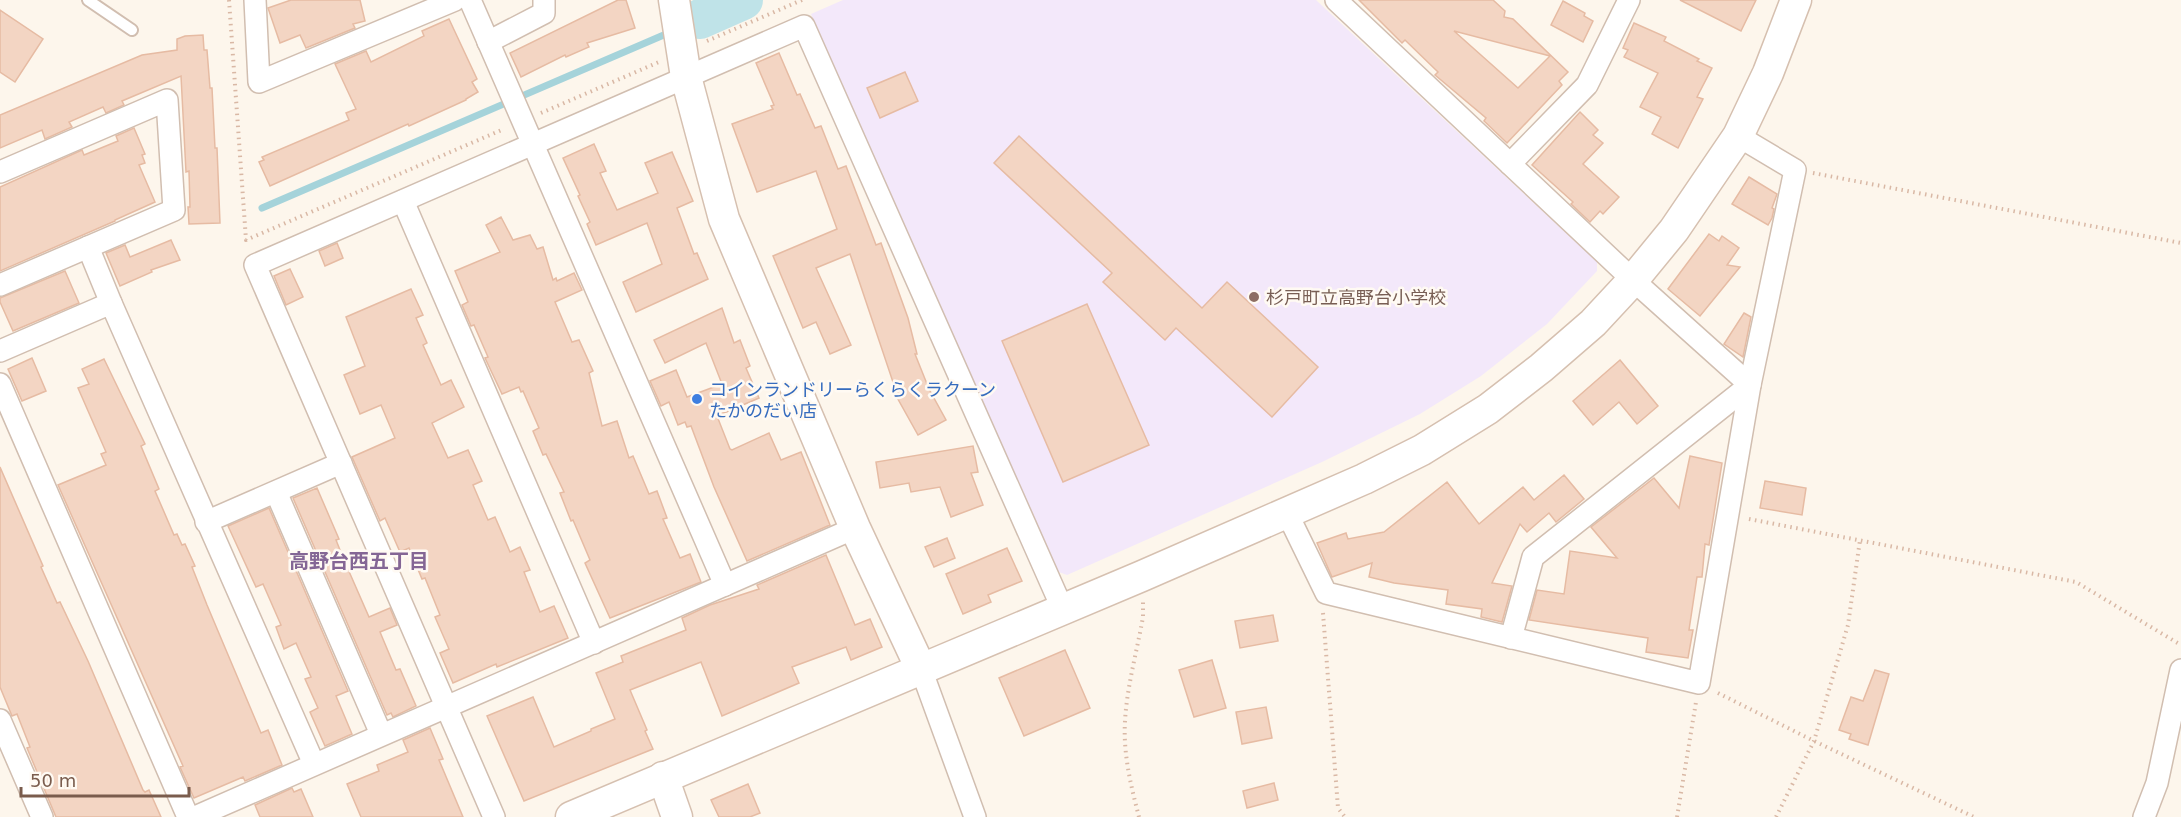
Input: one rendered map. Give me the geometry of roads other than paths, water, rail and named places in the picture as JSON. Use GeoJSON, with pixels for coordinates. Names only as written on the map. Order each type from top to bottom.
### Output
{"type":"FeatureCollection","features":[{"type":"Feature","properties":{"kind":"street"},"geometry":{"type":"LineString","coordinates":[[255,0],[260,82],[454,0]]}},
{"type":"Feature","properties":{"kind":"street"},"geometry":{"type":"LineString","coordinates":[[470,0],[725,585]]}},
{"type":"Feature","properties":{"kind":"street"},"geometry":{"type":"LineString","coordinates":[[488,42],[544,13],[544,0]]}},
{"type":"Feature","properties":{"kind":"street"},"geometry":{"type":"LineString","coordinates":[[1336,0],[1633,280],[1750,385]]}},
{"type":"Feature","properties":{"kind":"street"},"geometry":{"type":"LineString","coordinates":[[1510,164],[1587,84],[1629,0]]}},
{"type":"Feature","properties":{"kind":"street"},"geometry":{"type":"LineString","coordinates":[[571,817],[1063,610],[1364,479],[1422,450],[1488,409],[1575,338],[1633,280],[1674,230],[1738,136],[1768,73],[1796,0]]}},
{"type":"Feature","properties":{"kind":"street"},"geometry":{"type":"LineString","coordinates":[[679,2],[687,77],[724,219],[855,528],[921,669],[975,817]]}},
{"type":"Feature","properties":{"kind":"street"},"geometry":{"type":"LineString","coordinates":[[494,817],[255,265],[804,26],[1063,610]]}},
{"type":"Feature","properties":{"kind":"street"},"geometry":{"type":"LineString","coordinates":[[0,172],[167,100],[174,210],[0,285]]}},
{"type":"Feature","properties":{"kind":"street"},"geometry":{"type":"LineString","coordinates":[[1287,513],[1326,593],[1699,683],[1726,514],[1750,385],[1795,170],[1738,136]]}},
{"type":"Feature","properties":{"kind":"street"},"geometry":{"type":"LineString","coordinates":[[403,201],[594,643]]}},
{"type":"Feature","properties":{"kind":"street"},"geometry":{"type":"LineString","coordinates":[[88,247],[206,522],[314,764]]}},
{"type":"Feature","properties":{"kind":"street"},"geometry":{"type":"LineString","coordinates":[[0,351],[111,303]]}},
{"type":"Feature","properties":{"kind":"street"},"geometry":{"type":"LineString","coordinates":[[0,384],[188,817]]}},
{"type":"Feature","properties":{"kind":"street"},"geometry":{"type":"LineString","coordinates":[[1511,638],[1533,557],[1750,385]]}},
{"type":"Feature","properties":{"kind":"street"},"geometry":{"type":"LineString","coordinates":[[206,522],[341,463]]}},
{"type":"Feature","properties":{"kind":"street"},"geometry":{"type":"LineString","coordinates":[[276,492],[381,734]]}},
{"type":"Feature","properties":{"kind":"street"},"geometry":{"type":"LineString","coordinates":[[195,817],[855,528]]}},
{"type":"Feature","properties":{"kind":"street"},"geometry":{"type":"LineString","coordinates":[[2144,817],[2157,783],[2181,670]]}},
{"type":"Feature","properties":{"kind":"street"},"geometry":{"type":"LineString","coordinates":[[0,720],[42,817]]}},
{"type":"Feature","properties":{"kind":"street"},"geometry":{"type":"LineString","coordinates":[[663,777],[677,817]]}},
{"type":"Feature","properties":{"kind":"lane"},"geometry":{"type":"LineString","coordinates":[[88,0],[132,30]]}},
{"type":"Feature","properties":{"kind":"waterway"},"geometry":{"type":"LineString","coordinates":[[700,19],[743,0]]}},
{"type":"Feature","properties":{"kind":"waterway"},"geometry":{"type":"LineString","coordinates":[[686,25],[700,19]]}},
{"type":"Feature","properties":{"kind":"waterway"},"geometry":{"type":"LineString","coordinates":[[262,208],[673,31]]}},
{"type":"Feature","properties":{"kind":"place","name":"杉戸町立高野台小学校"},"geometry":{"type":"Point","coordinates":[1254,297]}},
{"type":"Feature","properties":{"kind":"place","name":"コインランドリーらくらくラクーン たかのだい店"},"geometry":{"type":"Point","coordinates":[697,399]}},
{"type":"Feature","properties":{"kind":"district","name":"高野台西五丁目"},"geometry":{"type":"Point","coordinates":[359,561]}}]}
